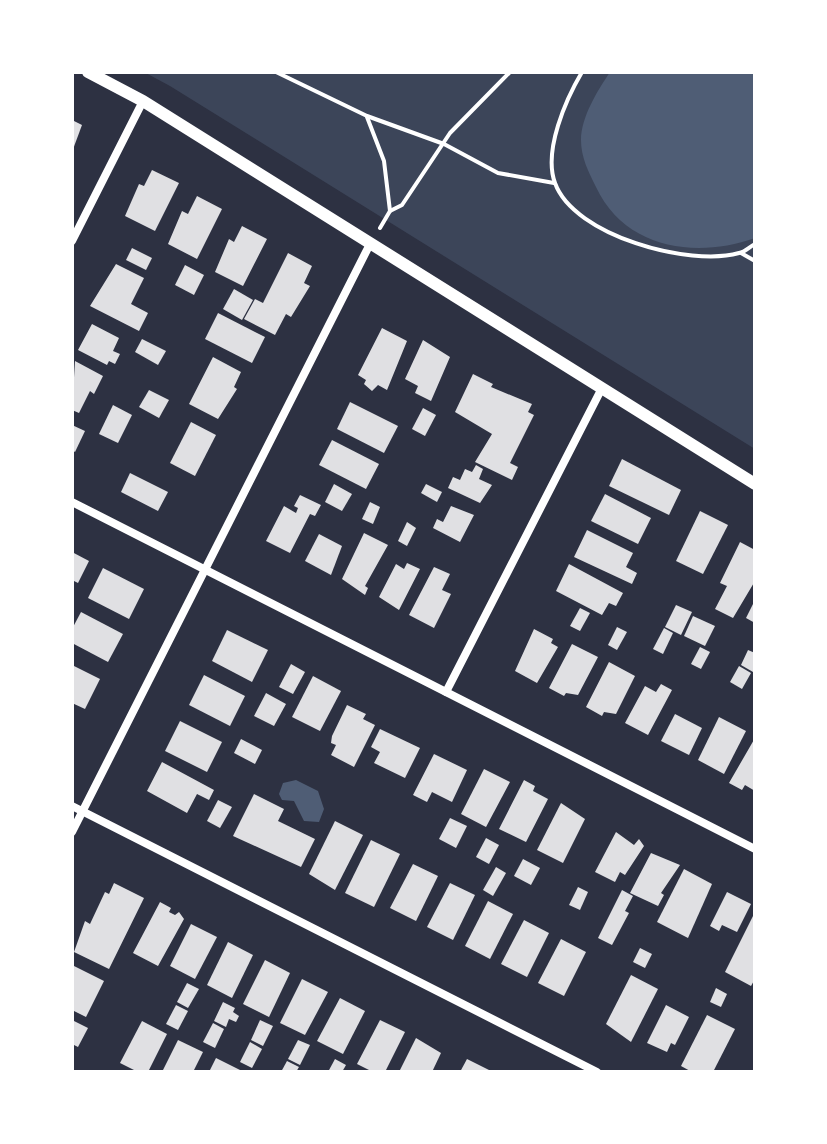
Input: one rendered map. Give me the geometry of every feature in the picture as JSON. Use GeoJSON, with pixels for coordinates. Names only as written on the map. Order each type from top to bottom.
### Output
{"type":"FeatureCollection","features":[{"type":"Feature","properties":{"kind":"street"},"geometry":{"type":"LineString","coordinates":[[88,72],[143,101],[755,484]]}},
{"type":"Feature","properties":{"kind":"street"},"geometry":{"type":"LineString","coordinates":[[72,241],[143,101]]}},
{"type":"Feature","properties":{"kind":"street"},"geometry":{"type":"LineString","coordinates":[[72,832],[370,244]]}},
{"type":"Feature","properties":{"kind":"street"},"geometry":{"type":"LineString","coordinates":[[446,692],[602,388]]}},
{"type":"Feature","properties":{"kind":"street"},"geometry":{"type":"LineString","coordinates":[[72,502],[755,849]]}},
{"type":"Feature","properties":{"kind":"street"},"geometry":{"type":"LineString","coordinates":[[72,806],[597,1072]]}},
{"type":"Feature","properties":{"kind":"path"},"geometry":{"type":"LineString","coordinates":[[276,72],[367,116],[444,144],[498,173],[555,183]]}},
{"type":"Feature","properties":{"kind":"path"},"geometry":{"type":"LineString","coordinates":[[370,244],[390,211],[402,205],[468,113],[510,72]]}},
{"type":"Feature","properties":{"kind":"path"},"geometry":{"type":"LineString","coordinates":[[582,72],[557,133],[553,158],[555,183],[578,215],[603,230],[679,255],[741,253],[755,244]]}},
{"type":"Feature","properties":{"kind":"path"},"geometry":{"type":"LineString","coordinates":[[367,116],[384,161],[390,211]]}},
{"type":"Feature","properties":{"kind":"path"},"geometry":{"type":"LineString","coordinates":[[741,253],[755,261]]}},
{"type":"Feature","properties":{"kind":"shaded area"},"geometry":{"type":"Polygon","coordinates":[[[144,72],[755,72],[755,449],[170,86],[144,72]]]}},
{"type":"Feature","properties":{"kind":"shaded area"},"geometry":{"type":"Polygon","coordinates":[[[610,72],[755,72],[755,238],[709,248],[664,244],[643,236],[609,208],[588,170],[581,140],[587,113],[610,72]]]}},
{"type":"Feature","properties":{"kind":"shaded area"},"geometry":{"type":"Polygon","coordinates":[[[296,780],[318,791],[324,809],[319,822],[304,821],[294,801],[282,800],[279,794],[283,783],[296,780]]]}},
{"type":"Feature","properties":{"kind":"building"},"geometry":{"type":"Polygon","coordinates":[[[72,120],[82,125],[72,152],[72,120]]]}},
{"type":"Feature","properties":{"kind":"building"},"geometry":{"type":"Polygon","coordinates":[[[152,170],[179,183],[155,231],[125,216],[139,184],[144,186],[152,170]]]}},
{"type":"Feature","properties":{"kind":"building"},"geometry":{"type":"Polygon","coordinates":[[[197,196],[222,209],[197,259],[168,244],[182,211],[188,214],[197,196]]]}},
{"type":"Feature","properties":{"kind":"building"},"geometry":{"type":"Polygon","coordinates":[[[242,226],[267,239],[243,286],[215,272],[229,239],[234,242],[242,226]]]}},
{"type":"Feature","properties":{"kind":"building"},"geometry":{"type":"Polygon","coordinates":[[[132,248],[152,258],[146,270],[126,260],[132,248]]]}},
{"type":"Feature","properties":{"kind":"building"},"geometry":{"type":"Polygon","coordinates":[[[288,253],[312,266],[304,283],[310,286],[291,317],[286,314],[275,335],[244,319],[255,299],[263,303],[288,253]]]}},
{"type":"Feature","properties":{"kind":"building"},"geometry":{"type":"Polygon","coordinates":[[[116,264],[144,278],[131,304],[148,313],[139,331],[90,306],[116,264]]]}},
{"type":"Feature","properties":{"kind":"building"},"geometry":{"type":"Polygon","coordinates":[[[185,265],[204,275],[194,295],[175,285],[185,265]]]}},
{"type":"Feature","properties":{"kind":"building"},"geometry":{"type":"Polygon","coordinates":[[[234,289],[253,300],[242,320],[223,309],[234,289]]]}},
{"type":"Feature","properties":{"kind":"building"},"geometry":{"type":"Polygon","coordinates":[[[218,313],[265,337],[252,363],[205,339],[218,313]]]}},
{"type":"Feature","properties":{"kind":"building"},"geometry":{"type":"Polygon","coordinates":[[[92,324],[119,338],[113,351],[120,354],[115,364],[109,361],[107,365],[78,350],[92,324]]]}},
{"type":"Feature","properties":{"kind":"building"},"geometry":{"type":"Polygon","coordinates":[[[382,328],[407,341],[387,390],[378,385],[372,391],[364,384],[366,380],[358,375],[382,328]]]}},
{"type":"Feature","properties":{"kind":"building"},"geometry":{"type":"Polygon","coordinates":[[[142,339],[166,351],[158,365],[135,352],[142,339]]]}},
{"type":"Feature","properties":{"kind":"building"},"geometry":{"type":"Polygon","coordinates":[[[423,340],[450,357],[431,401],[415,393],[418,386],[405,379],[423,340]]]}},
{"type":"Feature","properties":{"kind":"building"},"geometry":{"type":"Polygon","coordinates":[[[213,357],[241,372],[234,387],[237,389],[218,419],[189,404],[213,357]]]}},
{"type":"Feature","properties":{"kind":"building"},"geometry":{"type":"Polygon","coordinates":[[[75,361],[103,376],[94,394],[90,391],[79,413],[72,410],[75,361]]]}},
{"type":"Feature","properties":{"kind":"building"},"geometry":{"type":"Polygon","coordinates":[[[473,374],[493,384],[491,387],[532,404],[528,412],[534,415],[510,463],[518,467],[512,480],[475,462],[492,434],[455,412],[473,374]]]}},
{"type":"Feature","properties":{"kind":"building"},"geometry":{"type":"Polygon","coordinates":[[[149,390],[169,400],[159,418],[139,407],[149,390]]]}},
{"type":"Feature","properties":{"kind":"building"},"geometry":{"type":"Polygon","coordinates":[[[350,402],[398,426],[384,453],[337,429],[350,402]]]}},
{"type":"Feature","properties":{"kind":"building"},"geometry":{"type":"Polygon","coordinates":[[[113,405],[132,415],[118,443],[99,434],[113,405]]]}},
{"type":"Feature","properties":{"kind":"building"},"geometry":{"type":"Polygon","coordinates":[[[423,408],[436,415],[425,436],[412,429],[423,408]]]}},
{"type":"Feature","properties":{"kind":"building"},"geometry":{"type":"Polygon","coordinates":[[[191,422],[216,435],[195,476],[170,463],[191,422]]]}},
{"type":"Feature","properties":{"kind":"building"},"geometry":{"type":"Polygon","coordinates":[[[72,425],[85,431],[75,452],[72,450],[72,425]]]}},
{"type":"Feature","properties":{"kind":"building"},"geometry":{"type":"Polygon","coordinates":[[[332,440],[379,464],[366,489],[319,465],[332,440]]]}},
{"type":"Feature","properties":{"kind":"building"},"geometry":{"type":"Polygon","coordinates":[[[622,459],[681,490],[669,515],[609,486],[622,459]]]}},
{"type":"Feature","properties":{"kind":"building"},"geometry":{"type":"Polygon","coordinates":[[[476,465],[483,469],[479,479],[492,485],[480,503],[448,488],[453,477],[460,480],[465,469],[472,472],[476,465]]]}},
{"type":"Feature","properties":{"kind":"building"},"geometry":{"type":"Polygon","coordinates":[[[130,473],[168,492],[158,511],[121,492],[130,473]]]}},
{"type":"Feature","properties":{"kind":"building"},"geometry":{"type":"Polygon","coordinates":[[[334,484],[352,494],[342,511],[325,502],[334,484]]]}},
{"type":"Feature","properties":{"kind":"building"},"geometry":{"type":"Polygon","coordinates":[[[426,484],[442,492],[437,502],[421,493],[426,484]]]}},
{"type":"Feature","properties":{"kind":"building"},"geometry":{"type":"Polygon","coordinates":[[[605,494],[651,518],[638,544],[591,521],[605,494]]]}},
{"type":"Feature","properties":{"kind":"building"},"geometry":{"type":"Polygon","coordinates":[[[300,495],[321,505],[315,516],[310,514],[290,553],[266,541],[284,506],[296,513],[298,508],[294,506],[300,495]]]}},
{"type":"Feature","properties":{"kind":"building"},"geometry":{"type":"Polygon","coordinates":[[[370,502],[380,507],[373,524],[362,519],[370,502]]]}},
{"type":"Feature","properties":{"kind":"building"},"geometry":{"type":"Polygon","coordinates":[[[451,506],[474,515],[460,542],[433,528],[437,519],[443,522],[451,506]]]}},
{"type":"Feature","properties":{"kind":"building"},"geometry":{"type":"Polygon","coordinates":[[[700,511],[728,525],[703,574],[676,561],[700,511]]]}},
{"type":"Feature","properties":{"kind":"building"},"geometry":{"type":"Polygon","coordinates":[[[407,522],[416,528],[407,546],[398,541],[407,522]]]}},
{"type":"Feature","properties":{"kind":"building"},"geometry":{"type":"Polygon","coordinates":[[[587,530],[633,553],[626,567],[637,573],[632,584],[574,557],[587,530]]]}},
{"type":"Feature","properties":{"kind":"building"},"geometry":{"type":"Polygon","coordinates":[[[364,533],[388,545],[365,586],[368,588],[365,595],[342,579],[364,533]]]}},
{"type":"Feature","properties":{"kind":"building"},"geometry":{"type":"Polygon","coordinates":[[[319,534],[342,546],[331,575],[305,561],[319,534]]]}},
{"type":"Feature","properties":{"kind":"building"},"geometry":{"type":"Polygon","coordinates":[[[740,542],[755,550],[755,581],[733,618],[715,609],[727,586],[720,583],[740,542]]]}},
{"type":"Feature","properties":{"kind":"building"},"geometry":{"type":"Polygon","coordinates":[[[72,552],[89,561],[78,583],[72,580],[72,552]]]}},
{"type":"Feature","properties":{"kind":"building"},"geometry":{"type":"Polygon","coordinates":[[[407,563],[420,569],[399,610],[379,597],[396,564],[404,569],[407,563]]]}},
{"type":"Feature","properties":{"kind":"building"},"geometry":{"type":"Polygon","coordinates":[[[569,564],[623,593],[616,606],[609,603],[602,615],[556,591],[569,564]]]}},
{"type":"Feature","properties":{"kind":"building"},"geometry":{"type":"Polygon","coordinates":[[[434,567],[450,574],[442,590],[451,594],[434,628],[409,615],[434,567]]]}},
{"type":"Feature","properties":{"kind":"building"},"geometry":{"type":"Polygon","coordinates":[[[103,568],[144,589],[129,619],[88,598],[103,568]]]}},
{"type":"Feature","properties":{"kind":"building"},"geometry":{"type":"Polygon","coordinates":[[[755,600],[755,623],[746,618],[755,600]]]}},
{"type":"Feature","properties":{"kind":"building"},"geometry":{"type":"Polygon","coordinates":[[[676,605],[692,612],[681,635],[665,627],[676,605]]]}},
{"type":"Feature","properties":{"kind":"building"},"geometry":{"type":"Polygon","coordinates":[[[580,608],[590,613],[580,631],[570,626],[580,608]]]}},
{"type":"Feature","properties":{"kind":"building"},"geometry":{"type":"Polygon","coordinates":[[[81,612],[123,634],[108,662],[72,643],[72,629],[81,612]]]}},
{"type":"Feature","properties":{"kind":"building"},"geometry":{"type":"Polygon","coordinates":[[[693,616],[715,626],[705,646],[684,636],[693,616]]]}},
{"type":"Feature","properties":{"kind":"building"},"geometry":{"type":"Polygon","coordinates":[[[617,627],[627,632],[617,650],[608,645],[617,627]]]}},
{"type":"Feature","properties":{"kind":"building"},"geometry":{"type":"Polygon","coordinates":[[[664,628],[673,633],[663,654],[653,649],[664,628]]]}},
{"type":"Feature","properties":{"kind":"building"},"geometry":{"type":"Polygon","coordinates":[[[534,629],[553,639],[551,643],[558,647],[537,683],[515,671],[534,629]]]}},
{"type":"Feature","properties":{"kind":"building"},"geometry":{"type":"Polygon","coordinates":[[[227,630],[268,650],[252,682],[212,661],[227,630]]]}},
{"type":"Feature","properties":{"kind":"building"},"geometry":{"type":"Polygon","coordinates":[[[572,644],[598,657],[578,695],[566,693],[564,696],[549,688],[572,644]]]}},
{"type":"Feature","properties":{"kind":"building"},"geometry":{"type":"Polygon","coordinates":[[[700,647],[710,652],[701,669],[691,664],[700,647]]]}},
{"type":"Feature","properties":{"kind":"building"},"geometry":{"type":"Polygon","coordinates":[[[748,650],[755,653],[753,672],[741,665],[748,650]]]}},
{"type":"Feature","properties":{"kind":"building"},"geometry":{"type":"Polygon","coordinates":[[[609,662],[635,676],[616,714],[604,712],[602,716],[586,707],[609,662]]]}},
{"type":"Feature","properties":{"kind":"building"},"geometry":{"type":"Polygon","coordinates":[[[291,664],[305,672],[293,694],[279,687],[291,664]]]}},
{"type":"Feature","properties":{"kind":"building"},"geometry":{"type":"Polygon","coordinates":[[[72,665],[100,679],[85,709],[72,703],[72,665]]]}},
{"type":"Feature","properties":{"kind":"building"},"geometry":{"type":"Polygon","coordinates":[[[739,666],[751,673],[742,689],[730,682],[739,666]]]}},
{"type":"Feature","properties":{"kind":"building"},"geometry":{"type":"Polygon","coordinates":[[[204,675],[245,696],[230,726],[189,705],[204,675]]]}},
{"type":"Feature","properties":{"kind":"building"},"geometry":{"type":"Polygon","coordinates":[[[313,676],[341,691],[320,731],[292,717],[313,676]]]}},
{"type":"Feature","properties":{"kind":"building"},"geometry":{"type":"Polygon","coordinates":[[[661,684],[672,690],[648,735],[625,723],[645,686],[656,692],[661,684]]]}},
{"type":"Feature","properties":{"kind":"building"},"geometry":{"type":"Polygon","coordinates":[[[266,693],[286,704],[274,726],[254,716],[266,693]]]}},
{"type":"Feature","properties":{"kind":"building"},"geometry":{"type":"Polygon","coordinates":[[[347,705],[366,714],[363,719],[375,725],[354,767],[331,755],[336,745],[331,743],[332,736],[347,705]]]}},
{"type":"Feature","properties":{"kind":"building"},"geometry":{"type":"Polygon","coordinates":[[[675,714],[702,728],[689,755],[661,741],[675,714]]]}},
{"type":"Feature","properties":{"kind":"building"},"geometry":{"type":"Polygon","coordinates":[[[719,717],[746,731],[724,774],[698,760],[719,717]]]}},
{"type":"Feature","properties":{"kind":"building"},"geometry":{"type":"Polygon","coordinates":[[[180,721],[222,742],[207,772],[165,751],[180,721]]]}},
{"type":"Feature","properties":{"kind":"building"},"geometry":{"type":"Polygon","coordinates":[[[380,729],[420,748],[405,778],[374,763],[380,752],[371,747],[380,729]]]}},
{"type":"Feature","properties":{"kind":"building"},"geometry":{"type":"Polygon","coordinates":[[[755,738],[755,791],[745,785],[742,790],[729,783],[755,738]]]}},
{"type":"Feature","properties":{"kind":"building"},"geometry":{"type":"Polygon","coordinates":[[[241,739],[262,750],[255,764],[234,753],[241,739]]]}},
{"type":"Feature","properties":{"kind":"building"},"geometry":{"type":"Polygon","coordinates":[[[434,754],[467,770],[452,802],[432,792],[427,802],[413,795],[434,754]]]}},
{"type":"Feature","properties":{"kind":"building"},"geometry":{"type":"Polygon","coordinates":[[[162,762],[214,790],[209,800],[197,794],[187,813],[147,791],[162,762]]]}},
{"type":"Feature","properties":{"kind":"building"},"geometry":{"type":"Polygon","coordinates":[[[484,769],[510,782],[486,827],[461,814],[484,769]]]}},
{"type":"Feature","properties":{"kind":"building"},"geometry":{"type":"Polygon","coordinates":[[[524,780],[535,786],[533,791],[548,799],[526,842],[499,829],[524,780]]]}},
{"type":"Feature","properties":{"kind":"building"},"geometry":{"type":"Polygon","coordinates":[[[254,794],[284,809],[278,821],[315,839],[301,867],[233,836],[254,794]]]}},
{"type":"Feature","properties":{"kind":"building"},"geometry":{"type":"Polygon","coordinates":[[[218,800],[232,807],[220,828],[207,821],[218,800]]]}},
{"type":"Feature","properties":{"kind":"building"},"geometry":{"type":"Polygon","coordinates":[[[561,803],[585,819],[563,863],[537,850],[561,803]]]}},
{"type":"Feature","properties":{"kind":"building"},"geometry":{"type":"Polygon","coordinates":[[[450,818],[467,826],[456,848],[439,839],[450,818]]]}},
{"type":"Feature","properties":{"kind":"building"},"geometry":{"type":"Polygon","coordinates":[[[335,821],[363,835],[335,890],[309,874],[335,821]]]}},
{"type":"Feature","properties":{"kind":"building"},"geometry":{"type":"Polygon","coordinates":[[[616,832],[634,845],[639,839],[644,846],[625,875],[620,872],[615,882],[595,872],[616,832]]]}},
{"type":"Feature","properties":{"kind":"building"},"geometry":{"type":"Polygon","coordinates":[[[486,838],[499,845],[489,864],[476,857],[486,838]]]}},
{"type":"Feature","properties":{"kind":"building"},"geometry":{"type":"Polygon","coordinates":[[[371,840],[400,854],[374,907],[345,893],[371,840]]]}},
{"type":"Feature","properties":{"kind":"building"},"geometry":{"type":"Polygon","coordinates":[[[651,853],[680,865],[661,893],[664,895],[658,906],[630,893],[651,853]]]}},
{"type":"Feature","properties":{"kind":"building"},"geometry":{"type":"Polygon","coordinates":[[[523,859],[540,868],[531,885],[514,876],[523,859]]]}},
{"type":"Feature","properties":{"kind":"building"},"geometry":{"type":"Polygon","coordinates":[[[413,864],[438,876],[416,921],[390,908],[413,864]]]}},
{"type":"Feature","properties":{"kind":"building"},"geometry":{"type":"Polygon","coordinates":[[[496,867],[506,873],[493,896],[483,890],[496,867]]]}},
{"type":"Feature","properties":{"kind":"building"},"geometry":{"type":"Polygon","coordinates":[[[684,869],[712,884],[688,938],[657,922],[684,869]]]}},
{"type":"Feature","properties":{"kind":"building"},"geometry":{"type":"Polygon","coordinates":[[[114,883],[144,898],[109,969],[74,952],[85,921],[90,924],[105,892],[109,894],[114,883]]]}},
{"type":"Feature","properties":{"kind":"building"},"geometry":{"type":"Polygon","coordinates":[[[450,883],[475,895],[453,940],[427,927],[450,883]]]}},
{"type":"Feature","properties":{"kind":"building"},"geometry":{"type":"Polygon","coordinates":[[[578,887],[588,892],[580,910],[569,905],[578,887]]]}},
{"type":"Feature","properties":{"kind":"building"},"geometry":{"type":"Polygon","coordinates":[[[622,890],[633,896],[625,911],[629,913],[612,945],[598,938],[622,890]]]}},
{"type":"Feature","properties":{"kind":"building"},"geometry":{"type":"Polygon","coordinates":[[[727,892],[751,904],[737,932],[722,925],[719,931],[710,926],[727,892]]]}},
{"type":"Feature","properties":{"kind":"building"},"geometry":{"type":"Polygon","coordinates":[[[488,901],[513,914],[490,959],[465,946],[488,901]]]}},
{"type":"Feature","properties":{"kind":"building"},"geometry":{"type":"Polygon","coordinates":[[[160,902],[171,908],[169,912],[175,915],[179,912],[184,919],[158,966],[133,953],[160,902]]]}},
{"type":"Feature","properties":{"kind":"building"},"geometry":{"type":"Polygon","coordinates":[[[755,912],[755,979],[751,986],[725,972],[755,912]]]}},
{"type":"Feature","properties":{"kind":"building"},"geometry":{"type":"Polygon","coordinates":[[[524,920],[549,933],[527,977],[501,964],[524,920]]]}},
{"type":"Feature","properties":{"kind":"building"},"geometry":{"type":"Polygon","coordinates":[[[191,924],[217,937],[195,979],[170,966],[191,924]]]}},
{"type":"Feature","properties":{"kind":"building"},"geometry":{"type":"Polygon","coordinates":[[[561,939],[586,952],[564,996],[538,983],[561,939]]]}},
{"type":"Feature","properties":{"kind":"building"},"geometry":{"type":"Polygon","coordinates":[[[228,942],[253,955],[232,998],[207,985],[228,942]]]}},
{"type":"Feature","properties":{"kind":"building"},"geometry":{"type":"Polygon","coordinates":[[[640,948],[652,954],[645,968],[633,962],[640,948]]]}},
{"type":"Feature","properties":{"kind":"building"},"geometry":{"type":"Polygon","coordinates":[[[265,960],[290,973],[269,1017],[243,1004],[265,960]]]}},
{"type":"Feature","properties":{"kind":"building"},"geometry":{"type":"Polygon","coordinates":[[[72,965],[104,981],[86,1017],[72,1010],[72,965]]]}},
{"type":"Feature","properties":{"kind":"building"},"geometry":{"type":"Polygon","coordinates":[[[631,975],[658,989],[631,1042],[606,1024],[631,975]]]}},
{"type":"Feature","properties":{"kind":"building"},"geometry":{"type":"Polygon","coordinates":[[[302,979],[328,992],[305,1035],[280,1023],[302,979]]]}},
{"type":"Feature","properties":{"kind":"building"},"geometry":{"type":"Polygon","coordinates":[[[187,983],[199,989],[188,1008],[177,1002],[187,983]]]}},
{"type":"Feature","properties":{"kind":"building"},"geometry":{"type":"Polygon","coordinates":[[[716,988],[727,994],[721,1007],[710,1002],[716,988]]]}},
{"type":"Feature","properties":{"kind":"building"},"geometry":{"type":"Polygon","coordinates":[[[340,998],[365,1011],[343,1054],[317,1041],[340,998]]]}},
{"type":"Feature","properties":{"kind":"building"},"geometry":{"type":"Polygon","coordinates":[[[223,1002],[235,1008],[233,1012],[239,1016],[236,1022],[229,1019],[226,1027],[214,1021],[223,1002]]]}},
{"type":"Feature","properties":{"kind":"building"},"geometry":{"type":"Polygon","coordinates":[[[176,1005],[188,1011],[178,1030],[166,1024],[176,1005]]]}},
{"type":"Feature","properties":{"kind":"building"},"geometry":{"type":"Polygon","coordinates":[[[666,1005],[689,1017],[675,1045],[671,1043],[667,1052],[647,1043],[666,1005]]]}},
{"type":"Feature","properties":{"kind":"building"},"geometry":{"type":"Polygon","coordinates":[[[707,1015],[735,1029],[713,1072],[692,1072],[681,1066],[707,1015]]]}},
{"type":"Feature","properties":{"kind":"building"},"geometry":{"type":"Polygon","coordinates":[[[72,1020],[88,1028],[78,1047],[72,1044],[72,1020]]]}},
{"type":"Feature","properties":{"kind":"building"},"geometry":{"type":"Polygon","coordinates":[[[260,1020],[273,1026],[263,1046],[251,1040],[260,1020]]]}},
{"type":"Feature","properties":{"kind":"building"},"geometry":{"type":"Polygon","coordinates":[[[380,1020],[405,1032],[385,1072],[373,1072],[357,1064],[380,1020]]]}},
{"type":"Feature","properties":{"kind":"building"},"geometry":{"type":"Polygon","coordinates":[[[142,1021],[167,1034],[148,1072],[138,1072],[120,1063],[142,1021]]]}},
{"type":"Feature","properties":{"kind":"building"},"geometry":{"type":"Polygon","coordinates":[[[213,1023],[224,1029],[215,1048],[203,1042],[213,1023]]]}},
{"type":"Feature","properties":{"kind":"building"},"geometry":{"type":"Polygon","coordinates":[[[416,1038],[441,1053],[432,1072],[399,1072],[416,1038]]]}},
{"type":"Feature","properties":{"kind":"building"},"geometry":{"type":"Polygon","coordinates":[[[178,1040],[203,1052],[193,1072],[162,1072],[178,1040]]]}},
{"type":"Feature","properties":{"kind":"building"},"geometry":{"type":"Polygon","coordinates":[[[298,1040],[310,1045],[300,1065],[288,1059],[298,1040]]]}},
{"type":"Feature","properties":{"kind":"building"},"geometry":{"type":"Polygon","coordinates":[[[250,1042],[262,1049],[252,1068],[240,1062],[250,1042]]]}},
{"type":"Feature","properties":{"kind":"building"},"geometry":{"type":"Polygon","coordinates":[[[216,1058],[244,1072],[209,1072],[216,1058]]]}},
{"type":"Feature","properties":{"kind":"building"},"geometry":{"type":"Polygon","coordinates":[[[335,1059],[346,1065],[342,1072],[328,1072],[335,1059]]]}},
{"type":"Feature","properties":{"kind":"building"},"geometry":{"type":"Polygon","coordinates":[[[467,1059],[493,1072],[460,1072],[467,1059]]]}},
{"type":"Feature","properties":{"kind":"building"},"geometry":{"type":"Polygon","coordinates":[[[287,1061],[299,1067],[296,1072],[281,1072],[287,1061]]]}}]}
